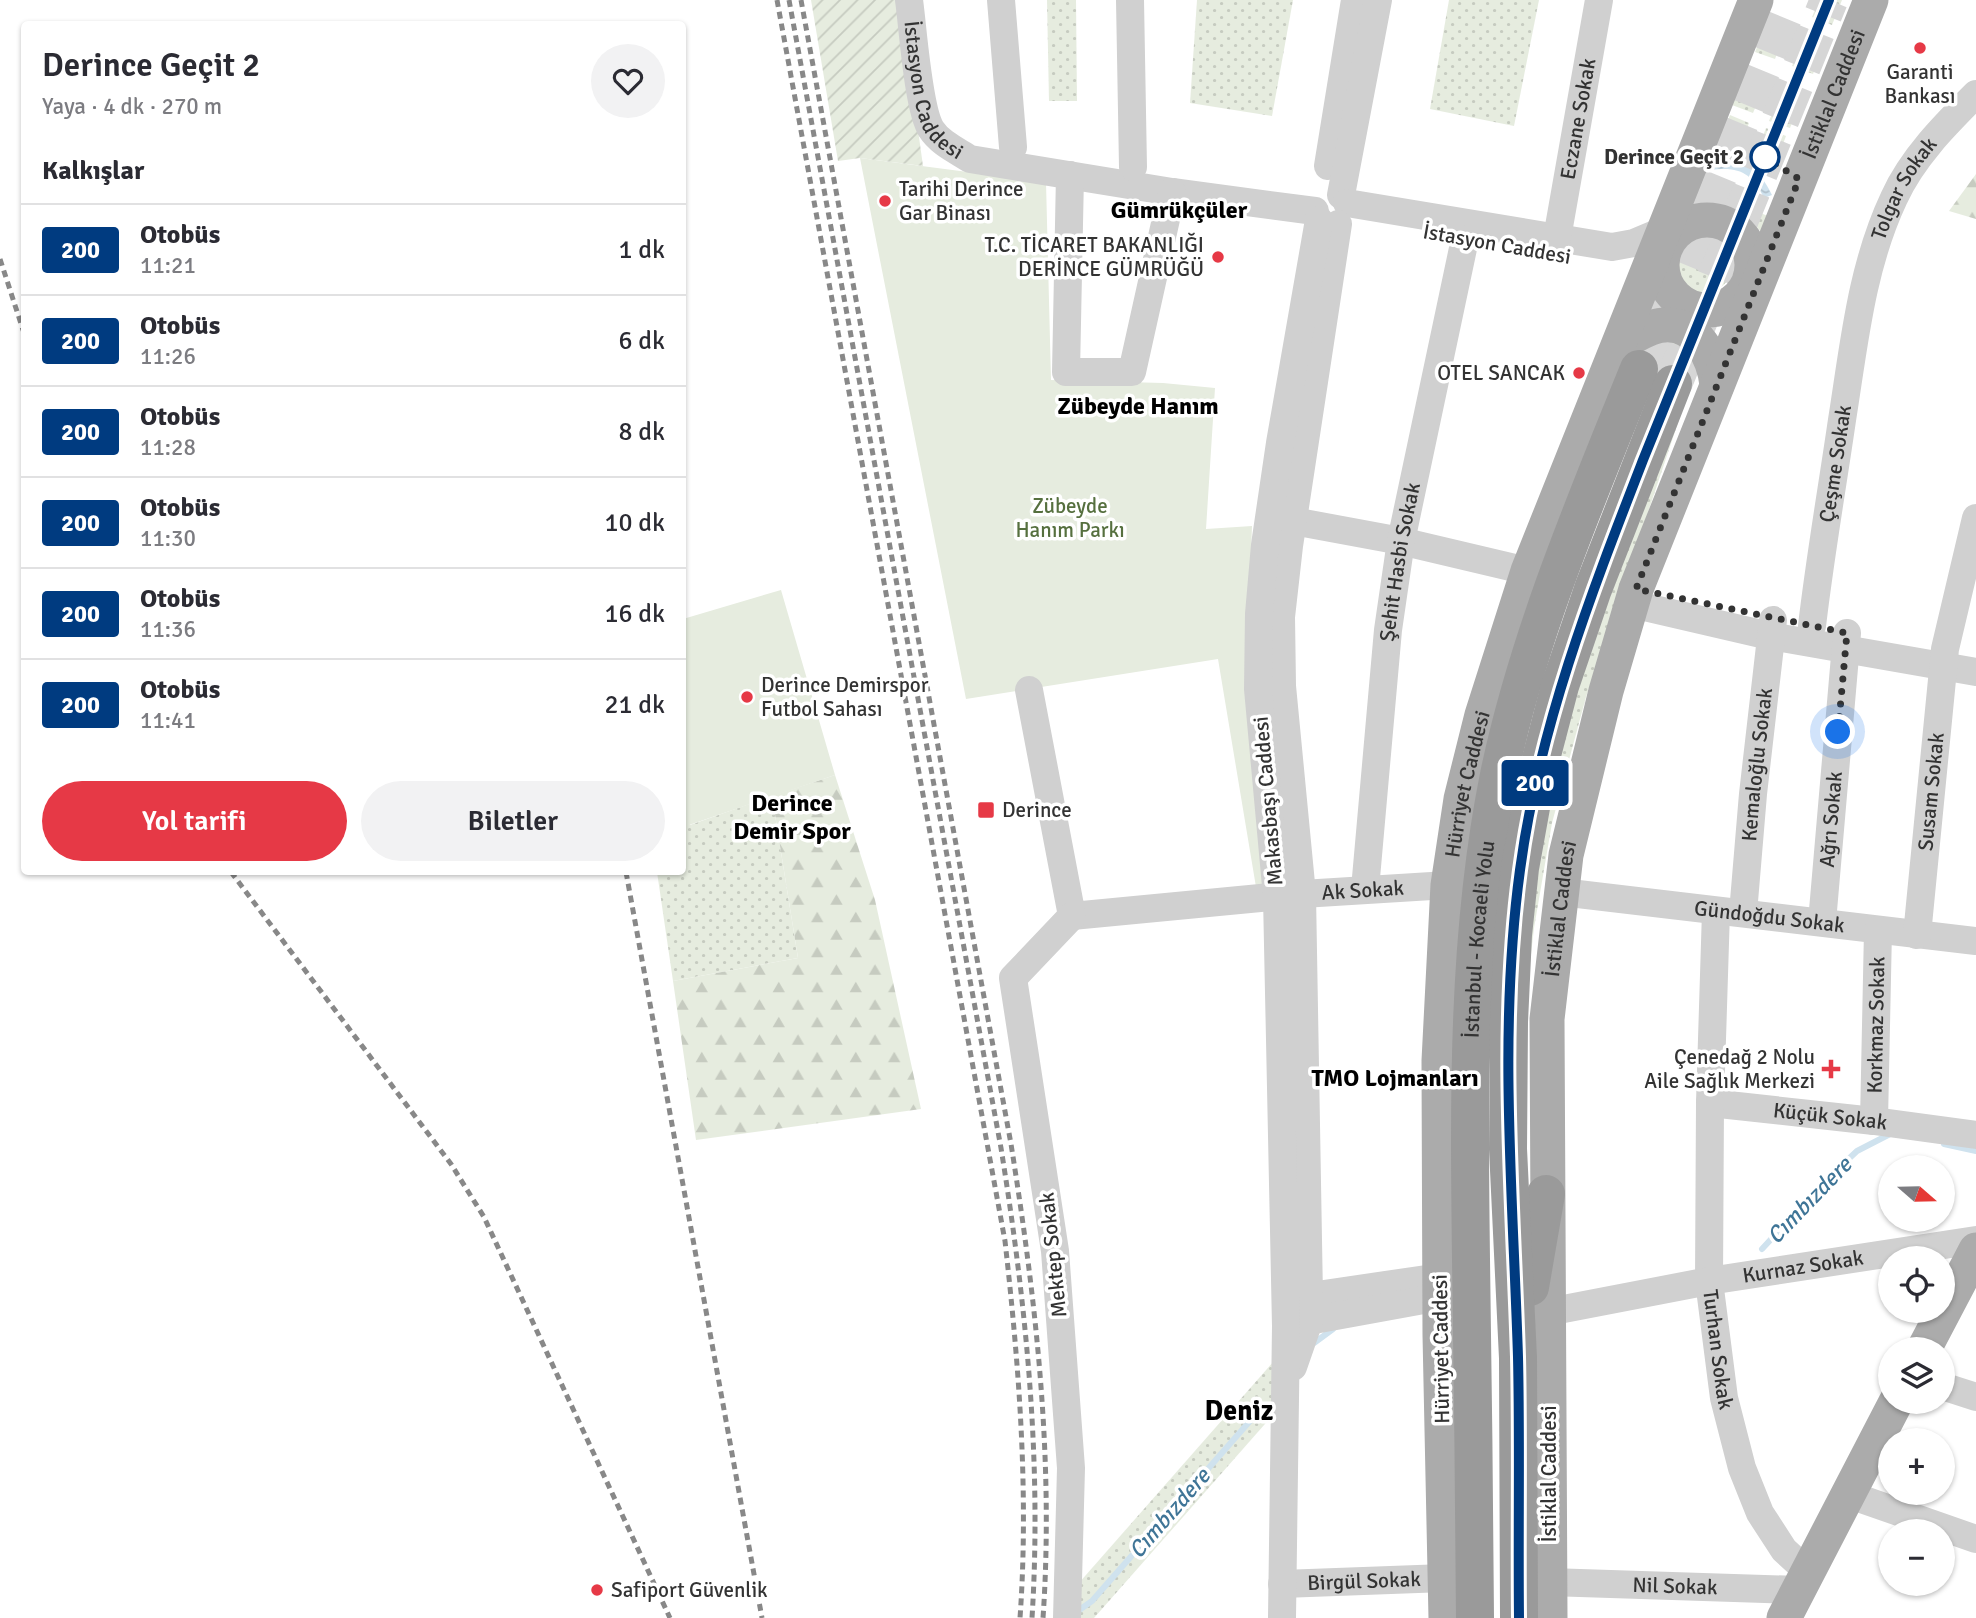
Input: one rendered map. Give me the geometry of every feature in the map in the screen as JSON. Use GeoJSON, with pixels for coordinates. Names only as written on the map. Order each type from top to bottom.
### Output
{"type":"FeatureCollection","features":[{"type":"Feature","properties":{"kind":"highway"},"geometry":{"type":"LineString","coordinates":[[1519,1618],[1518,1358],[1508,1149],[1513,935],[1520,868],[1537,774],[1560,687],[1593,590],[1644,366]]}},
{"type":"Feature","properties":{"kind":"highway","name":"İstanbul - Kocaeli Yolu"},"geometry":{"type":"LineString","coordinates":[[1475,1618],[1471,1057],[1475,948],[1485,860],[1500,773],[1524,679],[1564,561],[1644,366]]}},
{"type":"Feature","properties":{"kind":"highway"},"geometry":{"type":"LineString","coordinates":[[1518,1358],[1546,1194]]}},
{"type":"Feature","properties":{"kind":"highway"},"geometry":{"type":"LineString","coordinates":[[1451,1618],[1474,1507]]}},
{"type":"Feature","properties":{"kind":"main road","name":"Hürriyet Caddesi"},"geometry":{"type":"LineString","coordinates":[[1446,1618],[1439,1061],[1448,885],[1461,799],[1482,715],[1528,571],[1644,366],[1658,253],[1756,0]]}},
{"type":"Feature","properties":{"kind":"main road","name":"İstiklal Caddesi"},"geometry":{"type":"LineString","coordinates":[[1550,1618],[1547,1019],[1566,855],[1606,691],[1634,596],[1755,280],[1790,202],[1871,0]]}},
{"type":"Feature","properties":{"kind":"main road"},"geometry":{"type":"LineString","coordinates":[[1709,220],[1724,223],[1737,231],[1747,243],[1755,280],[1739,298],[1726,306],[1712,310],[1698,309],[1679,299],[1665,282],[1658,253],[1681,228],[1694,222],[1709,220]]}},
{"type":"Feature","properties":{"kind":"main road"},"geometry":{"type":"LineString","coordinates":[[1644,366],[1637,334],[1662,325],[1671,325],[1696,337],[1712,360],[1717,385]]}},
{"type":"Feature","properties":{"kind":"main road"},"geometry":{"type":"LineString","coordinates":[[1930,1337],[1976,1250]]}},
{"type":"Feature","properties":{"kind":"main road"},"geometry":{"type":"LineString","coordinates":[[1797,1593],[1890,1414]]}},
{"type":"Feature","properties":{"kind":"street","name":"İstasyon Caddesi"},"geometry":{"type":"LineString","coordinates":[[909,0],[922,99],[930,127],[943,143],[970,159],[1172,192],[1331,208]]}},
{"type":"Feature","properties":{"kind":"street","name":"İstasyon Caddesi"},"geometry":{"type":"LineString","coordinates":[[925,0],[938,102],[950,129],[971,140],[1133,167],[1465,239],[1615,263],[1658,253]]}},
{"type":"Feature","properties":{"kind":"street"},"geometry":{"type":"LineString","coordinates":[[1001,0],[1013,147]]}},
{"type":"Feature","properties":{"kind":"street"},"geometry":{"type":"LineString","coordinates":[[1130,0],[1133,167]]}},
{"type":"Feature","properties":{"kind":"street","name":"Makasbaşı Caddesi"},"geometry":{"type":"LineString","coordinates":[[1282,1618],[1286,1386],[1297,1311],[1282,686],[1281,521],[1331,208],[1356,0]]}},
{"type":"Feature","properties":{"kind":"street","name":"Makasbaşı Caddesi"},"geometry":{"type":"LineString","coordinates":[[1331,208],[1378,0]]}},
{"type":"Feature","properties":{"kind":"street","name":"Eczane Sokak"},"geometry":{"type":"LineString","coordinates":[[1557,238],[1599,0]]}},
{"type":"Feature","properties":{"kind":"street","name":"Tolgar Sokak"},"geometry":{"type":"LineString","coordinates":[[1861,300],[1880,231],[1894,196],[1928,144],[1976,94]]}},
{"type":"Feature","properties":{"kind":"street"},"geometry":{"type":"LineString","coordinates":[[1070,175],[1066,372],[1132,372],[1172,192]]}},
{"type":"Feature","properties":{"kind":"street"},"geometry":{"type":"LineString","coordinates":[[1331,208],[1612,247],[1624,246],[1658,253]]}},
{"type":"Feature","properties":{"kind":"street","name":"Şehit Hasbi Sokak"},"geometry":{"type":"LineString","coordinates":[[1364,890],[1388,630],[1401,541],[1465,239]]}},
{"type":"Feature","properties":{"kind":"street","name":"Çeşme Sokak"},"geometry":{"type":"LineString","coordinates":[[1812,626],[1861,300]]}},
{"type":"Feature","properties":{"kind":"street","name":"Susam Sokak"},"geometry":{"type":"LineString","coordinates":[[1917,936],[1944,658],[1976,518]]}},
{"type":"Feature","properties":{"kind":"street"},"geometry":{"type":"LineString","coordinates":[[1281,521],[1401,541],[1528,571]]}},
{"type":"Feature","properties":{"kind":"street"},"geometry":{"type":"LineString","coordinates":[[1634,596],[1771,627],[1944,658],[1976,672]]}},
{"type":"Feature","properties":{"kind":"street"},"geometry":{"type":"LineString","coordinates":[[1771,627],[1812,626],[1846,641]]}},
{"type":"Feature","properties":{"kind":"street","name":"Kemaloğlu Sokak"},"geometry":{"type":"LineString","coordinates":[[1729,912],[1771,627]]}},
{"type":"Feature","properties":{"kind":"street","name":"Ağrı Sokak"},"geometry":{"type":"LineString","coordinates":[[1822,922],[1846,641]]}},
{"type":"Feature","properties":{"kind":"street"},"geometry":{"type":"LineString","coordinates":[[1944,658],[1976,654]]}},
{"type":"Feature","properties":{"kind":"street"},"geometry":{"type":"LineString","coordinates":[[1029,690],[1072,916],[1289,895]]}},
{"type":"Feature","properties":{"kind":"street","name":"Ak Sokak"},"geometry":{"type":"LineString","coordinates":[[1289,895],[1448,885]]}},
{"type":"Feature","properties":{"kind":"street","name":"Gündoğdu Sokak"},"geometry":{"type":"LineString","coordinates":[[1562,892],[1976,942]]}},
{"type":"Feature","properties":{"kind":"street"},"geometry":{"type":"LineString","coordinates":[[1710,1103],[1729,912]]}},
{"type":"Feature","properties":{"kind":"street","name":"Mektep Sokak"},"geometry":{"type":"LineString","coordinates":[[1067,1618],[1071,1468],[1055,1251],[1013,978],[1072,916]]}},
{"type":"Feature","properties":{"kind":"street","name":"Korkmaz Sokak"},"geometry":{"type":"LineString","coordinates":[[1874,1121],[1878,930]]}},
{"type":"Feature","properties":{"kind":"street","name":"Küçük Sokak"},"geometry":{"type":"LineString","coordinates":[[1710,1103],[1976,1135]]}},
{"type":"Feature","properties":{"kind":"street","name":"Turhan Sokak"},"geometry":{"type":"LineString","coordinates":[[1710,1103],[1709,1281],[1724,1398],[1742,1468],[1760,1513],[1784,1550],[1797,1593]]}},
{"type":"Feature","properties":{"kind":"street","name":"Kurnaz Sokak"},"geometry":{"type":"LineString","coordinates":[[1548,1312],[1709,1281],[1976,1240]]}},
{"type":"Feature","properties":{"kind":"street"},"geometry":{"type":"LineString","coordinates":[[1297,1311],[1440,1287]]}},
{"type":"Feature","properties":{"kind":"street"},"geometry":{"type":"LineString","coordinates":[[1955,1390],[1976,1397]]}},
{"type":"Feature","properties":{"kind":"street"},"geometry":{"type":"LineString","coordinates":[[1847,1494],[1976,1539]]}},
{"type":"Feature","properties":{"kind":"street","name":"Birgül Sokak"},"geometry":{"type":"LineString","coordinates":[[1282,1584],[1445,1578]]}},
{"type":"Feature","properties":{"kind":"street","name":"Nil Sokak"},"geometry":{"type":"LineString","coordinates":[[1549,1582],[1797,1593]]}},
{"type":"Feature","properties":{"kind":"green space"},"geometry":{"type":"Polygon","coordinates":[[[811,0],[900,0],[923,166],[860,158],[838,161],[811,0]]]}},
{"type":"Feature","properties":{"kind":"green space"},"geometry":{"type":"Polygon","coordinates":[[[1047,0],[1076,0],[1077,101],[1049,101],[1047,0]]]}},
{"type":"Feature","properties":{"kind":"green space"},"geometry":{"type":"Polygon","coordinates":[[[1197,0],[1293,0],[1272,116],[1190,103],[1197,0]]]}},
{"type":"Feature","properties":{"kind":"green space"},"geometry":{"type":"Polygon","coordinates":[[[1449,0],[1539,0],[1514,126],[1430,109],[1449,0]]]}},
{"type":"Feature","properties":{"kind":"green space"},"geometry":{"type":"Polygon","coordinates":[[[1819,0],[1842,0],[1832,25],[1812,17],[1819,0]]]}},
{"type":"Feature","properties":{"kind":"green space"},"geometry":{"type":"Polygon","coordinates":[[[1768,20],[1787,28],[1775,59],[1755,52],[1768,20]]]}},
{"type":"Feature","properties":{"kind":"green space"},"geometry":{"type":"Polygon","coordinates":[[[1805,34],[1825,42],[1813,74],[1792,66],[1805,34]]]}},
{"type":"Feature","properties":{"kind":"green space"},"geometry":{"type":"Polygon","coordinates":[[[1745,74],[1766,82],[1753,113],[1732,105],[1745,74]]]}},
{"type":"Feature","properties":{"kind":"green space"},"geometry":{"type":"Polygon","coordinates":[[[1782,89],[1802,97],[1790,128],[1769,121],[1782,89]]]}},
{"type":"Feature","properties":{"kind":"green space"},"geometry":{"type":"Polygon","coordinates":[[[1730,115],[1749,123],[1737,154],[1717,146],[1730,115]]]}},
{"type":"Feature","properties":{"kind":"green space"},"geometry":{"type":"Polygon","coordinates":[[[1766,128],[1786,136],[1774,168],[1754,160],[1766,128]]]}},
{"type":"Feature","properties":{"kind":"green space","name":"Zübeyde Hanım Parkı"},"geometry":{"type":"Polygon","coordinates":[[[860,158],[1046,182],[1051,380],[1163,383],[1215,388],[1206,529],[1252,526],[1246,689],[1263,884],[1256,887],[1218,659],[966,699],[860,158]]]}},
{"type":"Feature","properties":{"kind":"green space"},"geometry":{"type":"Polygon","coordinates":[[[1976,174],[1976,219],[1949,211],[1976,174]]]}},
{"type":"Feature","properties":{"kind":"green space"},"geometry":{"type":"Polygon","coordinates":[[[1695,187],[1768,216],[1762,233],[1747,217],[1730,207],[1710,203],[1688,206],[1695,187]]]}},
{"type":"Feature","properties":{"kind":"green space"},"geometry":{"type":"Polygon","coordinates":[[[1698,237],[1710,237],[1720,241],[1728,249],[1732,265],[1728,281],[1720,289],[1710,293],[1698,293],[1688,289],[1680,281],[1676,271],[1676,259],[1680,249],[1688,241],[1698,237]]]}},
{"type":"Feature","properties":{"kind":"green space"},"geometry":{"type":"Polygon","coordinates":[[[1679,340],[1695,365],[1694,375],[1586,697],[1552,823],[1534,928],[1521,1042],[1532,877],[1576,686],[1689,389],[1625,362],[1632,347],[1679,340]]]}},
{"type":"Feature","properties":{"kind":"green space","name":"Derince Demirspor Futbol Sahası"},"geometry":{"type":"Polygon","coordinates":[[[781,590],[835,775],[689,825],[686,816],[686,618],[781,590]]]}},
{"type":"Feature","properties":{"kind":"green space"},"geometry":{"type":"Polygon","coordinates":[[[835,775],[875,900],[921,1109],[696,1140],[673,981],[798,958],[772,796],[835,775]]]}},
{"type":"Feature","properties":{"kind":"green space"},"geometry":{"type":"Polygon","coordinates":[[[772,796],[798,958],[673,981],[657,875],[686,875],[686,813],[690,825],[772,796]]]}},
{"type":"Feature","properties":{"kind":"green space"},"geometry":{"type":"Polygon","coordinates":[[[1281,1353],[1280,1407],[1094,1618],[1070,1618],[1071,1592],[1281,1353]]]}},
{"type":"Feature","properties":{"kind":"water"},"geometry":{"type":"Polygon","coordinates":[[[1709,162],[1731,162],[1747,166],[1760,176],[1772,195],[1764,198],[1755,183],[1744,173],[1729,169],[1711,170],[1709,162]]]}},
{"type":"Feature","properties":{"kind":"waterway","name":"Cımbızdere"},"geometry":{"type":"LineString","coordinates":[[1762,1249],[1822,1184],[1857,1151],[1892,1133]]}},
{"type":"Feature","properties":{"kind":"waterway","name":"Cımbızdere"},"geometry":{"type":"LineString","coordinates":[[1944,1144],[1976,1151]]}},
{"type":"Feature","properties":{"kind":"waterway","name":"Cımbızdere"},"geometry":{"type":"LineString","coordinates":[[1314,1343],[1333,1329]]}},
{"type":"Feature","properties":{"kind":"waterway","name":"Cımbızdere"},"geometry":{"type":"LineString","coordinates":[[1075,1613],[1092,1601],[1264,1405]]}},
{"type":"Feature","properties":{"kind":"tunnel"},"geometry":{"type":"LineString","coordinates":[[1639,369],[1790,0]]}},
{"type":"Feature","properties":{"kind":"tunnel"},"geometry":{"type":"LineString","coordinates":[[1673,384],[1829,0]]}},
{"type":"Feature","properties":{"kind":"railway"},"geometry":{"type":"LineString","coordinates":[[777,0],[1005,1241],[1015,1335],[1023,1476],[1020,1618]]}},
{"type":"Feature","properties":{"kind":"railway"},"geometry":{"type":"LineString","coordinates":[[789,0],[1010,1207],[1030,1382],[1035,1500],[1032,1618]]}},
{"type":"Feature","properties":{"kind":"railway"},"geometry":{"type":"LineString","coordinates":[[801,0],[1020,1203],[1041,1380],[1046,1499],[1043,1618]]}},
{"type":"Feature","properties":{"kind":"railway"},"geometry":{"type":"LineString","coordinates":[[0,259],[21,324]]}},
{"type":"Feature","properties":{"kind":"railway"},"geometry":{"type":"LineString","coordinates":[[233,875],[451,1164],[484,1217],[670,1618]]}},
{"type":"Feature","properties":{"kind":"railway"},"geometry":{"type":"LineString","coordinates":[[627,875],[762,1618]]}},
{"type":"Feature","properties":{"kind":"bus line","name":"200"},"geometry":{"type":"LineString","coordinates":[[1519,1618],[1518,1358],[1508,1149],[1509,1031],[1513,935],[1520,868],[1537,774],[1560,687],[1593,590],[1673,384],[1829,0]]}},
{"type":"Feature","properties":{"kind":"place","name":"Garanti Bankası"},"geometry":{"type":"Point","coordinates":[1920,48]}},
{"type":"Feature","properties":{"kind":"place","name":"Derince Geçit 2"},"geometry":{"type":"Point","coordinates":[1765,157]}},
{"type":"Feature","properties":{"kind":"place","name":"Tarihi Derince Gar Binası"},"geometry":{"type":"Point","coordinates":[885,201]}},
{"type":"Feature","properties":{"kind":"place","name":"T.C. TİCARET BAKANLIĞI DERİNCE GÜMRÜĞÜ"},"geometry":{"type":"Point","coordinates":[1218,257]}},
{"type":"Feature","properties":{"kind":"place","name":"OTEL SANCAK"},"geometry":{"type":"Point","coordinates":[1579,373]}},
{"type":"Feature","properties":{"kind":"place","name":"Derince Demirspor Futbol Sahası"},"geometry":{"type":"Point","coordinates":[747,697]}},
{"type":"Feature","properties":{"kind":"place","name":"Derince"},"geometry":{"type":"Point","coordinates":[986,810]}},
{"type":"Feature","properties":{"kind":"place","name":"Çenedağ 2 Nolu Aile Sağlık Merkezi"},"geometry":{"type":"Point","coordinates":[1831,1069]}},
{"type":"Feature","properties":{"kind":"place","name":"Safiport Güvenlik"},"geometry":{"type":"Point","coordinates":[597,1590]}},
{"type":"Feature","properties":{"kind":"district","name":"Gümrükçüler"},"geometry":{"type":"Point","coordinates":[1179,210]}},
{"type":"Feature","properties":{"kind":"district","name":"Zübeyde Hanım"},"geometry":{"type":"Point","coordinates":[1138,406]}},
{"type":"Feature","properties":{"kind":"district","name":"Derince Demir Spor"},"geometry":{"type":"Point","coordinates":[792,817]}},
{"type":"Feature","properties":{"kind":"district","name":"TMO Lojmanları"},"geometry":{"type":"Point","coordinates":[1395,1078]}},
{"type":"Feature","properties":{"kind":"district","name":"Deniz"},"geometry":{"type":"Point","coordinates":[1239,1410]}},
{"type":"Feature","properties":{"kind":"route"},"geometry":{"type":"LineString","coordinates":[[1765,157],[1799,179],[1636,589],[1847,633],[1838,732]]}}]}
